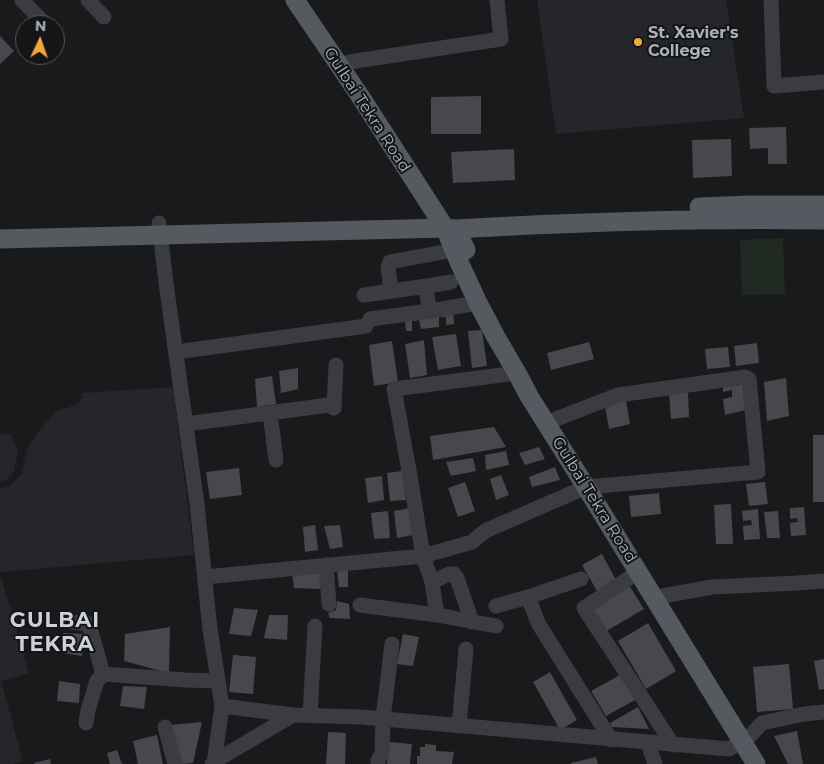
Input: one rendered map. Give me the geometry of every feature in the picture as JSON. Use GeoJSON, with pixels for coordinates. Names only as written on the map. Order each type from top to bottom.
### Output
{"type":"FeatureCollection","features":[{"type":"Feature","properties":{"kind":"main road","name":"Gulbai Tekra Road"},"geometry":{"type":"LineString","coordinates":[[295,0],[448,224],[454,250],[478,303],[529,396],[613,517],[663,596],[746,739],[756,764]]}},
{"type":"Feature","properties":{"kind":"main road","name":"Gulbai Tekra Road"},"geometry":{"type":"LineString","coordinates":[[306,0],[348,62],[448,224],[638,572],[746,739],[766,764]]}},
{"type":"Feature","properties":{"kind":"main road"},"geometry":{"type":"LineString","coordinates":[[448,224],[750,205],[824,205]]}},
{"type":"Feature","properties":{"kind":"main road"},"geometry":{"type":"LineString","coordinates":[[0,228],[160,229],[750,218],[824,220]]}},
{"type":"Feature","properties":{"kind":"main road"},"geometry":{"type":"LineString","coordinates":[[0,239],[160,229]]}},
{"type":"Feature","properties":{"kind":"street"},"geometry":{"type":"LineString","coordinates":[[22,0],[36,15]]}},
{"type":"Feature","properties":{"kind":"street"},"geometry":{"type":"LineString","coordinates":[[88,0],[104,17]]}},
{"type":"Feature","properties":{"kind":"street"},"geometry":{"type":"LineString","coordinates":[[348,62],[501,39],[497,0]]}},
{"type":"Feature","properties":{"kind":"street"},"geometry":{"type":"LineString","coordinates":[[771,0],[774,86],[824,82]]}},
{"type":"Feature","properties":{"kind":"street"},"geometry":{"type":"LineString","coordinates":[[160,229],[198,504],[210,628],[222,706],[214,763]]}},
{"type":"Feature","properties":{"kind":"street"},"geometry":{"type":"LineString","coordinates":[[404,314],[388,267],[390,262],[454,250]]}},
{"type":"Feature","properties":{"kind":"street"},"geometry":{"type":"LineString","coordinates":[[364,295],[451,282]]}},
{"type":"Feature","properties":{"kind":"street"},"geometry":{"type":"LineString","coordinates":[[427,286],[430,311]]}},
{"type":"Feature","properties":{"kind":"street"},"geometry":{"type":"LineString","coordinates":[[176,352],[368,323],[404,314],[478,303]]}},
{"type":"Feature","properties":{"kind":"street"},"geometry":{"type":"LineString","coordinates":[[186,424],[329,405],[334,408],[336,365]]}},
{"type":"Feature","properties":{"kind":"street"},"geometry":{"type":"LineString","coordinates":[[437,615],[432,582],[424,556],[394,390],[518,373]]}},
{"type":"Feature","properties":{"kind":"street"},"geometry":{"type":"LineString","coordinates":[[205,577],[424,556],[472,542],[485,531],[591,487],[758,472],[749,379],[745,377],[618,395],[556,419]]}},
{"type":"Feature","properties":{"kind":"street"},"geometry":{"type":"LineString","coordinates":[[270,413],[276,460]]}},
{"type":"Feature","properties":{"kind":"street"},"geometry":{"type":"LineString","coordinates":[[326,565],[329,604]]}},
{"type":"Feature","properties":{"kind":"street"},"geometry":{"type":"LineString","coordinates":[[638,572],[584,608],[673,745]]}},
{"type":"Feature","properties":{"kind":"street"},"geometry":{"type":"LineString","coordinates":[[432,582],[449,574],[454,574],[472,622]]}},
{"type":"Feature","properties":{"kind":"street"},"geometry":{"type":"LineString","coordinates":[[496,606],[581,579]]}},
{"type":"Feature","properties":{"kind":"street"},"geometry":{"type":"LineString","coordinates":[[663,596],[712,587],[824,580]]}},
{"type":"Feature","properties":{"kind":"street"},"geometry":{"type":"LineString","coordinates":[[528,597],[538,623],[611,740]]}},
{"type":"Feature","properties":{"kind":"street"},"geometry":{"type":"LineString","coordinates":[[360,605],[437,615],[496,626]]}},
{"type":"Feature","properties":{"kind":"street"},"geometry":{"type":"LineString","coordinates":[[72,622],[89,624],[103,674]]}},
{"type":"Feature","properties":{"kind":"street"},"geometry":{"type":"LineString","coordinates":[[310,715],[315,626]]}},
{"type":"Feature","properties":{"kind":"street"},"geometry":{"type":"LineString","coordinates":[[378,764],[382,754],[383,719],[392,644]]}},
{"type":"Feature","properties":{"kind":"street"},"geometry":{"type":"LineString","coordinates":[[459,726],[466,649]]}},
{"type":"Feature","properties":{"kind":"street"},"geometry":{"type":"LineString","coordinates":[[103,674],[217,681]]}},
{"type":"Feature","properties":{"kind":"street"},"geometry":{"type":"LineString","coordinates":[[86,724],[88,710],[97,681],[103,674]]}},
{"type":"Feature","properties":{"kind":"street"},"geometry":{"type":"LineString","coordinates":[[222,706],[293,715],[361,717],[729,749],[746,739],[762,723],[804,714],[824,712]]}},
{"type":"Feature","properties":{"kind":"street"},"geometry":{"type":"LineString","coordinates":[[214,763],[293,715]]}},
{"type":"Feature","properties":{"kind":"street"},"geometry":{"type":"LineString","coordinates":[[165,727],[175,764]]}},
{"type":"Feature","properties":{"kind":"street"},"geometry":{"type":"LineString","coordinates":[[648,743],[654,764]]}},
{"type":"Feature","properties":{"kind":"shaded area","name":"St. Xavier's College"},"geometry":{"type":"Polygon","coordinates":[[[537,0],[726,0],[744,118],[556,134],[537,0]]]}},
{"type":"Feature","properties":{"kind":"shaded area"},"geometry":{"type":"Polygon","coordinates":[[[783,238],[785,294],[742,295],[740,240],[783,238]]]}},
{"type":"Feature","properties":{"kind":"shaded area"},"geometry":{"type":"Polygon","coordinates":[[[173,387],[194,555],[0,572],[0,488],[10,486],[22,474],[27,449],[55,412],[78,404],[83,393],[173,387]]]}},
{"type":"Feature","properties":{"kind":"shaded area"},"geometry":{"type":"Polygon","coordinates":[[[11,433],[18,452],[14,471],[6,480],[0,481],[0,435],[11,433]]]}},
{"type":"Feature","properties":{"kind":"shaded area"},"geometry":{"type":"Polygon","coordinates":[[[0,574],[29,673],[1,681],[23,761],[12,764],[0,764],[0,574]]]}},
{"type":"Feature","properties":{"kind":"building"},"geometry":{"type":"Polygon","coordinates":[[[0,36],[14,51],[0,64],[0,36]]]}},
{"type":"Feature","properties":{"kind":"building"},"geometry":{"type":"Polygon","coordinates":[[[481,96],[481,134],[431,134],[431,97],[481,96]]]}},
{"type":"Feature","properties":{"kind":"building"},"geometry":{"type":"Polygon","coordinates":[[[786,127],[787,164],[768,164],[768,148],[750,149],[749,128],[786,127]]]}},
{"type":"Feature","properties":{"kind":"building"},"geometry":{"type":"Polygon","coordinates":[[[731,139],[732,176],[693,178],[692,140],[731,139]]]}},
{"type":"Feature","properties":{"kind":"building"},"geometry":{"type":"Polygon","coordinates":[[[514,149],[515,180],[453,183],[451,152],[514,149]]]}},
{"type":"Feature","properties":{"kind":"building"},"geometry":{"type":"Polygon","coordinates":[[[453,310],[454,324],[446,325],[446,317],[439,317],[439,327],[421,329],[419,320],[412,321],[412,331],[406,331],[405,319],[453,310]]]}},
{"type":"Feature","properties":{"kind":"building"},"geometry":{"type":"Polygon","coordinates":[[[482,330],[487,366],[472,368],[468,331],[482,330]]]}},
{"type":"Feature","properties":{"kind":"building"},"geometry":{"type":"Polygon","coordinates":[[[456,334],[461,366],[438,370],[432,337],[456,334]]]}},
{"type":"Feature","properties":{"kind":"building"},"geometry":{"type":"Polygon","coordinates":[[[424,340],[427,375],[410,378],[405,344],[424,340]]]}},
{"type":"Feature","properties":{"kind":"building"},"geometry":{"type":"Polygon","coordinates":[[[392,341],[398,382],[374,386],[369,345],[392,341]]]}},
{"type":"Feature","properties":{"kind":"building"},"geometry":{"type":"Polygon","coordinates":[[[589,342],[594,359],[551,370],[547,353],[589,342]]]}},
{"type":"Feature","properties":{"kind":"building"},"geometry":{"type":"Polygon","coordinates":[[[757,343],[759,363],[736,366],[734,346],[757,343]]]}},
{"type":"Feature","properties":{"kind":"building"},"geometry":{"type":"Polygon","coordinates":[[[728,347],[730,367],[707,369],[705,349],[728,347]]]}},
{"type":"Feature","properties":{"kind":"building"},"geometry":{"type":"Polygon","coordinates":[[[298,368],[298,389],[281,393],[279,371],[298,368]]]}},
{"type":"Feature","properties":{"kind":"building"},"geometry":{"type":"Polygon","coordinates":[[[272,376],[276,404],[257,407],[255,379],[272,376]]]}},
{"type":"Feature","properties":{"kind":"building"},"geometry":{"type":"Polygon","coordinates":[[[786,378],[789,416],[767,421],[764,382],[786,378]]]}},
{"type":"Feature","properties":{"kind":"building"},"geometry":{"type":"Polygon","coordinates":[[[743,381],[746,410],[725,415],[723,399],[732,397],[732,390],[723,392],[723,384],[738,386],[737,382],[743,381]]]}},
{"type":"Feature","properties":{"kind":"building"},"geometry":{"type":"Polygon","coordinates":[[[688,391],[689,417],[671,419],[669,393],[688,391]]]}},
{"type":"Feature","properties":{"kind":"building"},"geometry":{"type":"Polygon","coordinates":[[[626,400],[630,424],[609,429],[605,406],[626,400]]]}},
{"type":"Feature","properties":{"kind":"building"},"geometry":{"type":"Polygon","coordinates":[[[494,427],[506,447],[433,460],[430,436],[494,427]]]}},
{"type":"Feature","properties":{"kind":"building"},"geometry":{"type":"Polygon","coordinates":[[[813,435],[824,435],[824,502],[813,502],[813,435]]]}},
{"type":"Feature","properties":{"kind":"building"},"geometry":{"type":"Polygon","coordinates":[[[539,447],[545,459],[525,465],[519,453],[539,447]]]}},
{"type":"Feature","properties":{"kind":"building"},"geometry":{"type":"Polygon","coordinates":[[[506,451],[509,465],[486,470],[485,455],[506,451]]]}},
{"type":"Feature","properties":{"kind":"building"},"geometry":{"type":"Polygon","coordinates":[[[473,458],[476,471],[451,476],[446,462],[473,458]]]}},
{"type":"Feature","properties":{"kind":"building"},"geometry":{"type":"Polygon","coordinates":[[[555,467],[560,480],[532,487],[529,477],[555,467]]]}},
{"type":"Feature","properties":{"kind":"building"},"geometry":{"type":"Polygon","coordinates":[[[239,468],[242,495],[210,499],[206,472],[239,468]]]}},
{"type":"Feature","properties":{"kind":"building"},"geometry":{"type":"Polygon","coordinates":[[[402,471],[406,500],[390,501],[387,473],[402,471]]]}},
{"type":"Feature","properties":{"kind":"building"},"geometry":{"type":"Polygon","coordinates":[[[501,475],[509,495],[496,500],[490,479],[501,475]]]}},
{"type":"Feature","properties":{"kind":"building"},"geometry":{"type":"Polygon","coordinates":[[[382,476],[384,500],[368,503],[365,478],[382,476]]]}},
{"type":"Feature","properties":{"kind":"building"},"geometry":{"type":"Polygon","coordinates":[[[465,482],[475,511],[458,517],[448,488],[465,482]]]}},
{"type":"Feature","properties":{"kind":"building"},"geometry":{"type":"Polygon","coordinates":[[[765,482],[768,504],[749,506],[746,484],[765,482]]]}},
{"type":"Feature","properties":{"kind":"building"},"geometry":{"type":"Polygon","coordinates":[[[659,493],[661,514],[631,517],[629,496],[659,493]]]}},
{"type":"Feature","properties":{"kind":"building"},"geometry":{"type":"Polygon","coordinates":[[[731,504],[733,544],[716,544],[714,505],[731,504]]]}},
{"type":"Feature","properties":{"kind":"building"},"geometry":{"type":"Polygon","coordinates":[[[804,507],[806,535],[791,536],[790,523],[798,522],[797,518],[790,519],[790,508],[804,507]]]}},
{"type":"Feature","properties":{"kind":"building"},"geometry":{"type":"Polygon","coordinates":[[[410,508],[413,535],[397,538],[394,511],[410,508]]]}},
{"type":"Feature","properties":{"kind":"building"},"geometry":{"type":"Polygon","coordinates":[[[758,509],[760,539],[744,540],[743,526],[752,525],[751,520],[743,521],[742,511],[758,509]]]}},
{"type":"Feature","properties":{"kind":"building"},"geometry":{"type":"Polygon","coordinates":[[[388,511],[390,538],[374,539],[371,513],[388,511]]]}},
{"type":"Feature","properties":{"kind":"building"},"geometry":{"type":"Polygon","coordinates":[[[778,511],[780,538],[767,538],[764,512],[778,511]]]}},
{"type":"Feature","properties":{"kind":"building"},"geometry":{"type":"Polygon","coordinates":[[[315,525],[318,550],[305,552],[303,527],[315,525]]]}},
{"type":"Feature","properties":{"kind":"building"},"geometry":{"type":"Polygon","coordinates":[[[340,525],[343,547],[330,549],[324,526],[340,525]]]}},
{"type":"Feature","properties":{"kind":"building"},"geometry":{"type":"Polygon","coordinates":[[[602,554],[616,580],[597,591],[582,565],[602,554]]]}},
{"type":"Feature","properties":{"kind":"building"},"geometry":{"type":"Polygon","coordinates":[[[348,569],[348,587],[339,587],[337,570],[348,569]]]}},
{"type":"Feature","properties":{"kind":"building"},"geometry":{"type":"Polygon","coordinates":[[[320,571],[322,589],[294,588],[292,573],[320,571]]]}},
{"type":"Feature","properties":{"kind":"building"},"geometry":{"type":"Polygon","coordinates":[[[629,585],[644,609],[603,633],[589,609],[629,585]]]}},
{"type":"Feature","properties":{"kind":"building"},"geometry":{"type":"Polygon","coordinates":[[[337,601],[349,604],[350,619],[330,618],[328,613],[336,610],[337,601]]]}},
{"type":"Feature","properties":{"kind":"building"},"geometry":{"type":"Polygon","coordinates":[[[234,608],[258,610],[251,636],[229,634],[234,608]]]}},
{"type":"Feature","properties":{"kind":"building"},"geometry":{"type":"Polygon","coordinates":[[[269,615],[288,615],[287,640],[264,638],[269,615]]]}},
{"type":"Feature","properties":{"kind":"building"},"geometry":{"type":"Polygon","coordinates":[[[648,623],[676,671],[646,689],[618,641],[648,623]]]}},
{"type":"Feature","properties":{"kind":"building"},"geometry":{"type":"Polygon","coordinates":[[[170,627],[169,673],[124,661],[125,634],[170,627]]]}},
{"type":"Feature","properties":{"kind":"building"},"geometry":{"type":"Polygon","coordinates":[[[63,633],[84,634],[82,656],[63,653],[63,633]]]}},
{"type":"Feature","properties":{"kind":"building"},"geometry":{"type":"Polygon","coordinates":[[[403,634],[419,637],[413,666],[397,664],[403,634]]]}},
{"type":"Feature","properties":{"kind":"building"},"geometry":{"type":"Polygon","coordinates":[[[233,655],[256,657],[253,694],[229,692],[233,655]]]}},
{"type":"Feature","properties":{"kind":"building"},"geometry":{"type":"Polygon","coordinates":[[[824,659],[824,689],[819,690],[814,661],[824,659]]]}},
{"type":"Feature","properties":{"kind":"building"},"geometry":{"type":"Polygon","coordinates":[[[789,664],[793,709],[757,712],[753,667],[789,664]]]}},
{"type":"Feature","properties":{"kind":"building"},"geometry":{"type":"Polygon","coordinates":[[[550,672],[577,720],[560,730],[533,682],[550,672]]]}},
{"type":"Feature","properties":{"kind":"building"},"geometry":{"type":"Polygon","coordinates":[[[620,675],[635,700],[606,716],[591,691],[620,675]]]}},
{"type":"Feature","properties":{"kind":"building"},"geometry":{"type":"Polygon","coordinates":[[[59,681],[80,684],[79,703],[57,701],[59,681]]]}},
{"type":"Feature","properties":{"kind":"building"},"geometry":{"type":"Polygon","coordinates":[[[123,686],[147,687],[144,709],[120,706],[123,686]]]}},
{"type":"Feature","properties":{"kind":"building"},"geometry":{"type":"Polygon","coordinates":[[[638,707],[649,729],[612,727],[610,723],[638,707]]]}},
{"type":"Feature","properties":{"kind":"building"},"geometry":{"type":"Polygon","coordinates":[[[202,722],[193,763],[178,764],[169,725],[202,722]]]}},
{"type":"Feature","properties":{"kind":"building"},"geometry":{"type":"Polygon","coordinates":[[[797,731],[803,764],[788,764],[774,736],[797,731]]]}},
{"type":"Feature","properties":{"kind":"building"},"geometry":{"type":"Polygon","coordinates":[[[328,732],[346,733],[345,764],[326,764],[328,732]]]}},
{"type":"Feature","properties":{"kind":"building"},"geometry":{"type":"Polygon","coordinates":[[[157,735],[163,764],[138,764],[133,741],[157,735]]]}},
{"type":"Feature","properties":{"kind":"building"},"geometry":{"type":"Polygon","coordinates":[[[389,742],[412,744],[410,764],[387,764],[389,742]]]}},
{"type":"Feature","properties":{"kind":"building"},"geometry":{"type":"Polygon","coordinates":[[[425,744],[436,745],[436,751],[454,752],[452,764],[417,764],[417,756],[420,756],[420,747],[425,747],[425,744]]]}},
{"type":"Feature","properties":{"kind":"building"},"geometry":{"type":"Polygon","coordinates":[[[117,750],[122,764],[110,764],[107,753],[117,750]]]}},
{"type":"Feature","properties":{"kind":"building"},"geometry":{"type":"Polygon","coordinates":[[[596,757],[598,764],[571,764],[571,763],[596,757]]]}},
{"type":"Feature","properties":{"kind":"building"},"geometry":{"type":"Polygon","coordinates":[[[50,759],[51,764],[34,764],[34,763],[50,759]]]}},
{"type":"Feature","properties":{"kind":"place","name":"St. Xavier's College"},"geometry":{"type":"Point","coordinates":[638,42]}},
{"type":"Feature","properties":{"kind":"district","name":"GULBAI TEKRA"},"geometry":{"type":"Point","coordinates":[55,633]}}]}
